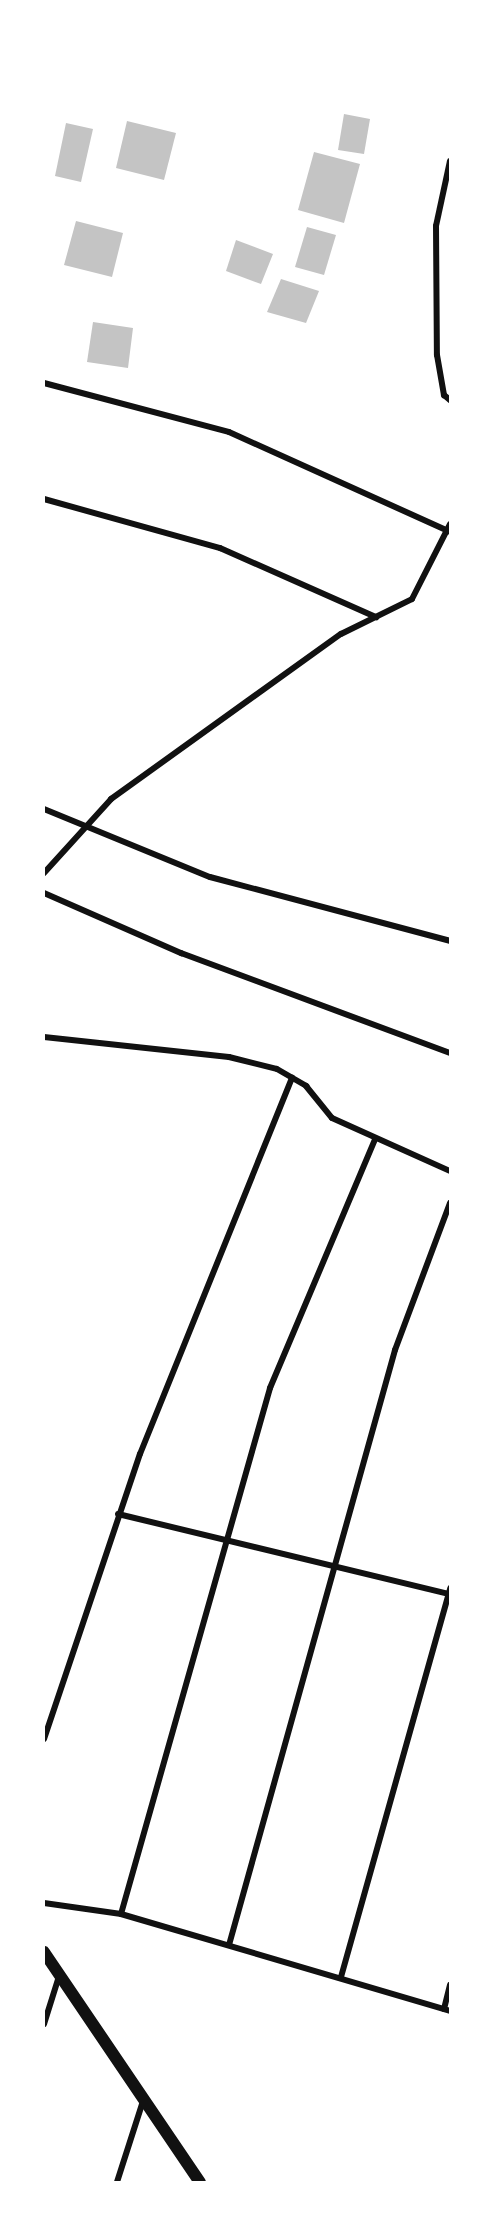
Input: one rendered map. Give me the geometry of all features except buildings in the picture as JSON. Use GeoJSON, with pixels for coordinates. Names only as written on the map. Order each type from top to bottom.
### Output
{"type":"FeatureCollection","features":[{"type":"Feature","properties":{"kind":"main road"},"geometry":{"type":"LineString","coordinates":[[44,1952],[200,2182]]}},
{"type":"Feature","properties":{"kind":"street"},"geometry":{"type":"LineString","coordinates":[[450,161],[436,225],[437,355],[444,395],[450,400]]}},
{"type":"Feature","properties":{"kind":"street"},"geometry":{"type":"LineString","coordinates":[[44,383],[228,432],[449,529],[412,599],[341,634],[111,799],[44,873]]}},
{"type":"Feature","properties":{"kind":"street"},"geometry":{"type":"LineString","coordinates":[[44,499],[220,548],[376,617]]}},
{"type":"Feature","properties":{"kind":"street"},"geometry":{"type":"LineString","coordinates":[[44,809],[210,877],[450,941]]}},
{"type":"Feature","properties":{"kind":"street"},"geometry":{"type":"LineString","coordinates":[[44,893],[181,952],[450,1053]]}},
{"type":"Feature","properties":{"kind":"street"},"geometry":{"type":"LineString","coordinates":[[44,1037],[229,1057],[292,1077],[333,1118],[375,1140],[450,1171]]}},
{"type":"Feature","properties":{"kind":"street"},"geometry":{"type":"LineString","coordinates":[[44,1739],[118,1515],[292,1077]]}},
{"type":"Feature","properties":{"kind":"street"},"geometry":{"type":"LineString","coordinates":[[121,1914],[223,1542],[270,1388],[375,1140]]}},
{"type":"Feature","properties":{"kind":"street"},"geometry":{"type":"LineString","coordinates":[[229,1945],[395,1350],[450,1203]]}},
{"type":"Feature","properties":{"kind":"street"},"geometry":{"type":"LineString","coordinates":[[118,1515],[334,1569],[450,1591],[341,1977]]}},
{"type":"Feature","properties":{"kind":"street"},"geometry":{"type":"LineString","coordinates":[[44,1903],[121,1914],[447,2010],[450,1985]]}},
{"type":"Feature","properties":{"kind":"street"},"geometry":{"type":"LineString","coordinates":[[44,2024],[59,1975]]}},
{"type":"Feature","properties":{"kind":"street"},"geometry":{"type":"LineString","coordinates":[[117,2182],[144,2098]]}}]}
